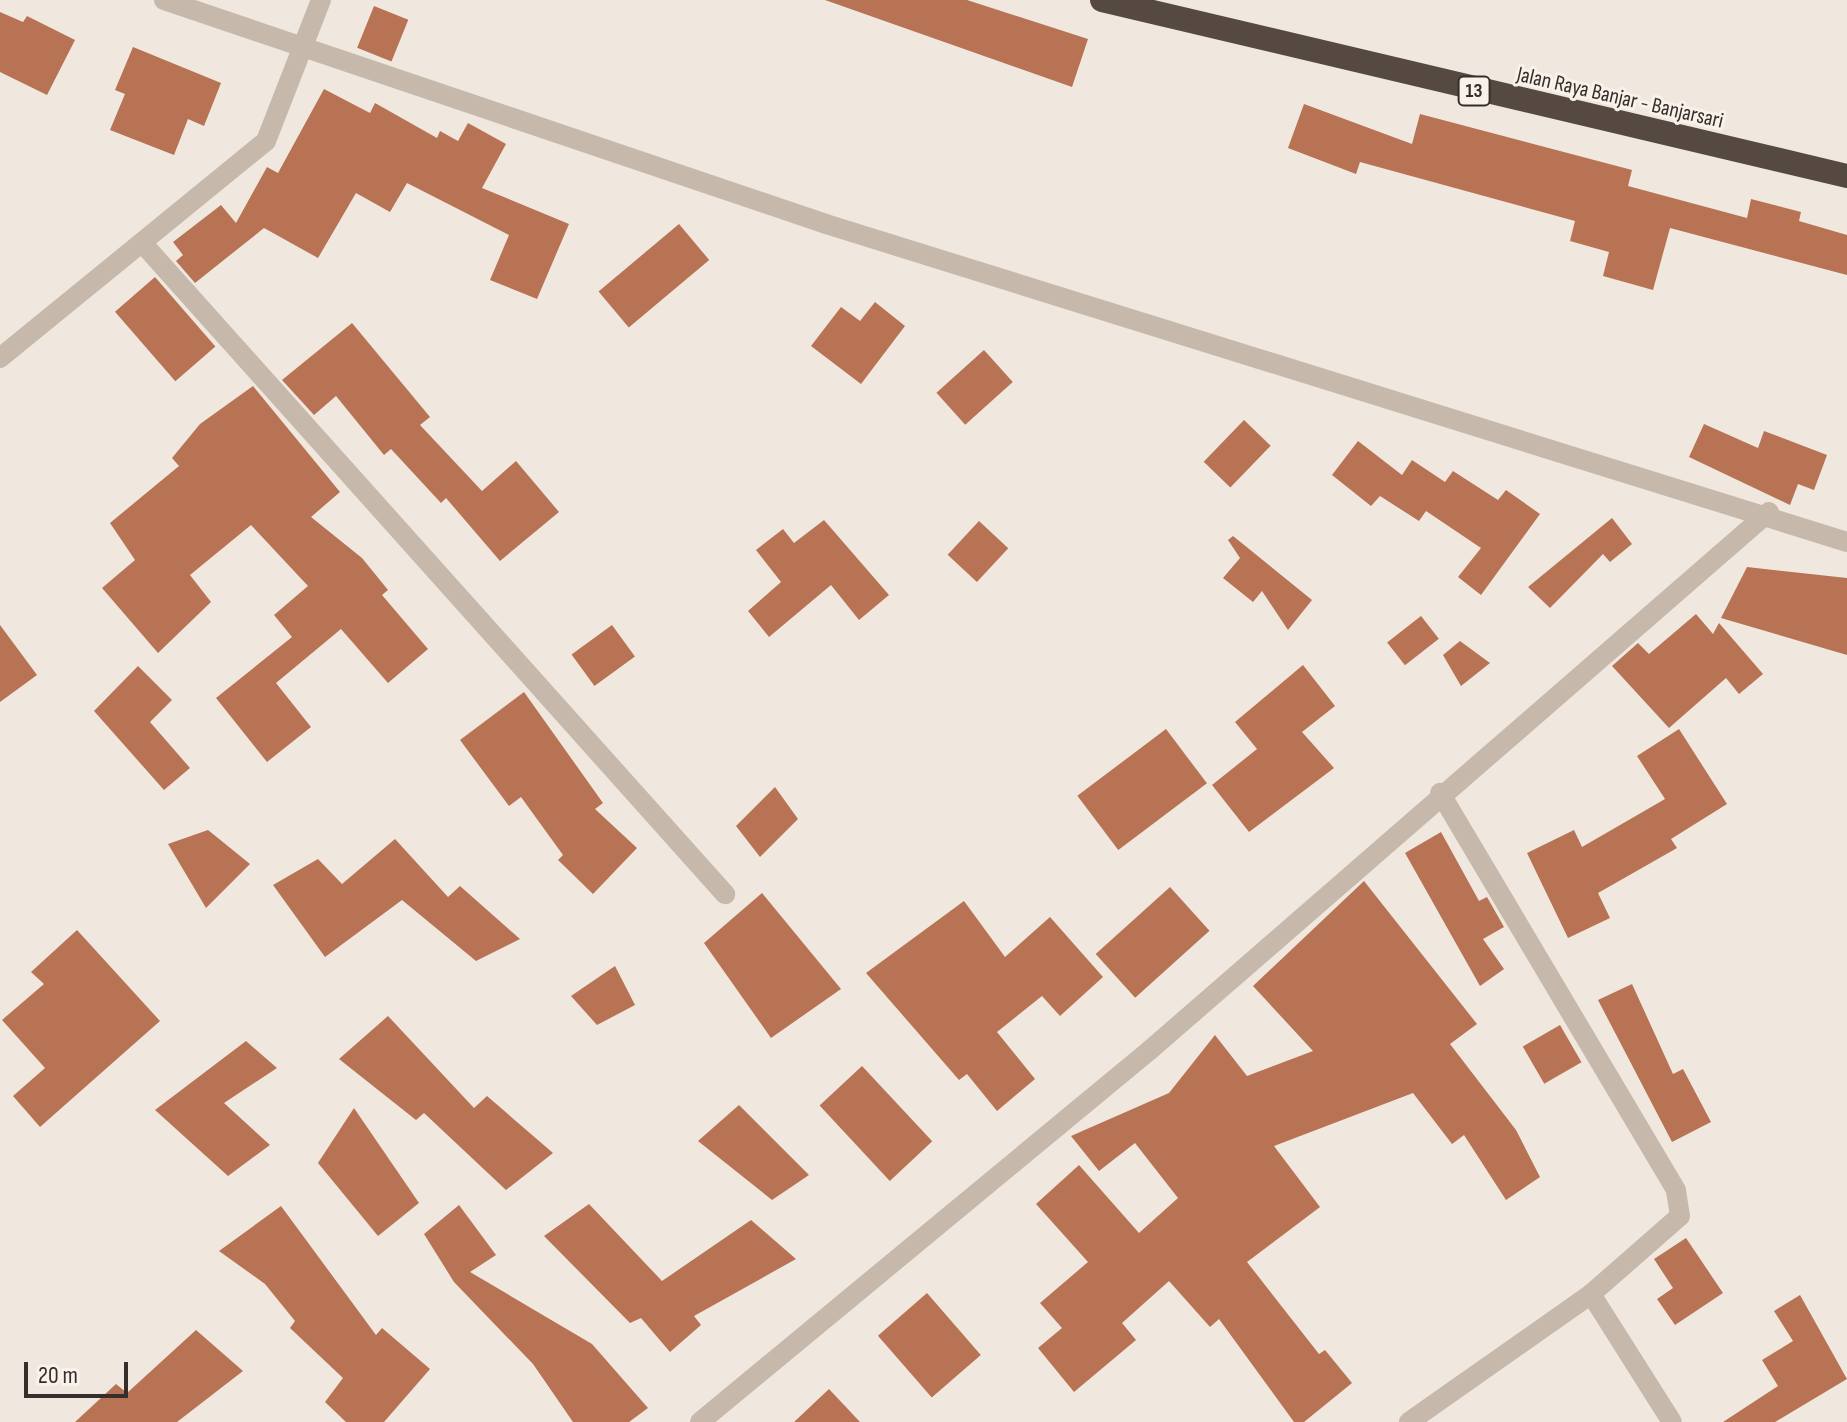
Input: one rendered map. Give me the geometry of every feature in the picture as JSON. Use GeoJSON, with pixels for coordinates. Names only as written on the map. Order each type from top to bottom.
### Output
{"type":"FeatureCollection","features":[{"type":"Feature","properties":{"kind":"highway","name":"Jalan Raya Banjar - Banjarsari"},"geometry":{"type":"LineString","coordinates":[[1102,0],[1847,176]]}},
{"type":"Feature","properties":{"kind":"street"},"geometry":{"type":"LineString","coordinates":[[164,0],[309,43],[826,224],[1769,512],[1847,542]]}},
{"type":"Feature","properties":{"kind":"street"},"geometry":{"type":"LineString","coordinates":[[0,358],[145,246],[266,141],[309,43],[321,0]]}},
{"type":"Feature","properties":{"kind":"street"},"geometry":{"type":"LineString","coordinates":[[145,246],[725,894]]}},
{"type":"Feature","properties":{"kind":"street"},"geometry":{"type":"LineString","coordinates":[[700,1422],[872,1287],[1440,793],[1769,512]]}},
{"type":"Feature","properties":{"kind":"street"},"geometry":{"type":"LineString","coordinates":[[1409,1422],[1591,1294],[1672,1229],[1680,1202],[1440,793]]}},
{"type":"Feature","properties":{"kind":"street"},"geometry":{"type":"LineString","coordinates":[[1591,1294],[1672,1422]]}},
{"type":"Feature","properties":{"kind":"building"},"geometry":{"type":"Polygon","coordinates":[[[825,0],[967,0],[1088,39],[1072,87],[825,0]]]}},
{"type":"Feature","properties":{"kind":"building"},"geometry":{"type":"Polygon","coordinates":[[[374,6],[408,20],[391,62],[357,48],[374,6]]]}},
{"type":"Feature","properties":{"kind":"building"},"geometry":{"type":"Polygon","coordinates":[[[0,12],[23,22],[27,16],[75,40],[47,95],[0,72],[0,12]]]}},
{"type":"Feature","properties":{"kind":"building"},"geometry":{"type":"Polygon","coordinates":[[[133,47],[221,83],[204,126],[188,119],[174,155],[110,130],[125,94],[115,90],[133,47]]]}},
{"type":"Feature","properties":{"kind":"building"},"geometry":{"type":"Polygon","coordinates":[[[324,89],[370,113],[375,103],[437,138],[440,131],[458,141],[468,123],[506,144],[482,188],[569,224],[537,299],[490,280],[509,235],[407,183],[390,212],[356,193],[318,258],[264,228],[195,283],[176,261],[183,255],[173,242],[221,205],[236,223],[267,167],[278,173],[324,89]]]}},
{"type":"Feature","properties":{"kind":"building"},"geometry":{"type":"Polygon","coordinates":[[[1304,104],[1412,144],[1420,114],[1632,170],[1628,186],[1747,218],[1751,199],[1801,212],[1799,221],[1847,235],[1847,275],[1670,228],[1653,290],[1603,276],[1609,252],[1570,241],[1575,221],[1360,162],[1356,174],[1288,148],[1304,104]]]}},
{"type":"Feature","properties":{"kind":"building"},"geometry":{"type":"Polygon","coordinates":[[[679,224],[709,260],[629,327],[599,291],[679,224]]]}},
{"type":"Feature","properties":{"kind":"building"},"geometry":{"type":"Polygon","coordinates":[[[155,277],[215,346],[175,381],[115,312],[155,277]]]}},
{"type":"Feature","properties":{"kind":"building"},"geometry":{"type":"Polygon","coordinates":[[[875,302],[905,326],[861,384],[811,346],[841,307],[860,321],[875,302]]]}},
{"type":"Feature","properties":{"kind":"building"},"geometry":{"type":"Polygon","coordinates":[[[352,323],[430,417],[420,425],[482,491],[516,461],[559,512],[500,561],[446,498],[441,503],[391,449],[384,455],[336,396],[314,415],[282,380],[352,323]]]}},
{"type":"Feature","properties":{"kind":"building"},"geometry":{"type":"Polygon","coordinates":[[[984,350],[1013,382],[965,425],[936,393],[984,350]]]}},
{"type":"Feature","properties":{"kind":"building"},"geometry":{"type":"Polygon","coordinates":[[[253,386],[340,492],[311,517],[362,558],[388,590],[382,595],[428,649],[388,683],[341,629],[276,683],[311,727],[267,762],[216,698],[292,637],[274,615],[308,586],[251,525],[190,575],[211,602],[158,653],[102,588],[135,560],[110,523],[179,466],[172,458],[200,424],[253,386]]]}},
{"type":"Feature","properties":{"kind":"building"},"geometry":{"type":"Polygon","coordinates":[[[1244,420],[1271,446],[1230,487],[1204,462],[1244,420]]]}},
{"type":"Feature","properties":{"kind":"building"},"geometry":{"type":"Polygon","coordinates":[[[1704,424],[1758,448],[1764,431],[1827,455],[1814,490],[1798,484],[1790,505],[1689,457],[1704,424]]]}},
{"type":"Feature","properties":{"kind":"building"},"geometry":{"type":"Polygon","coordinates":[[[1358,441],[1402,475],[1412,460],[1445,482],[1453,471],[1498,500],[1506,490],[1540,514],[1481,595],[1458,577],[1481,548],[1426,511],[1419,521],[1380,496],[1371,506],[1332,475],[1358,441]]]}},
{"type":"Feature","properties":{"kind":"building"},"geometry":{"type":"Polygon","coordinates":[[[1612,518],[1632,544],[1610,562],[1603,554],[1550,608],[1528,587],[1612,518]]]}},
{"type":"Feature","properties":{"kind":"building"},"geometry":{"type":"Polygon","coordinates":[[[824,520],[889,595],[859,620],[831,585],[769,637],[748,611],[781,582],[756,550],[783,529],[794,543],[824,520]]]}},
{"type":"Feature","properties":{"kind":"building"},"geometry":{"type":"Polygon","coordinates":[[[979,521],[1008,548],[977,582],[948,555],[979,521]]]}},
{"type":"Feature","properties":{"kind":"building"},"geometry":{"type":"Polygon","coordinates":[[[1233,536],[1312,600],[1288,630],[1262,591],[1253,602],[1223,578],[1240,558],[1228,540],[1233,536]]]}},
{"type":"Feature","properties":{"kind":"building"},"geometry":{"type":"Polygon","coordinates":[[[1747,567],[1847,578],[1847,655],[1721,618],[1747,567]]]}},
{"type":"Feature","properties":{"kind":"building"},"geometry":{"type":"Polygon","coordinates":[[[1696,614],[1713,634],[1719,623],[1763,674],[1739,694],[1726,678],[1669,728],[1612,666],[1638,643],[1649,654],[1696,614]]]}},
{"type":"Feature","properties":{"kind":"building"},"geometry":{"type":"Polygon","coordinates":[[[1421,616],[1439,639],[1405,665],[1387,642],[1421,616]]]}},
{"type":"Feature","properties":{"kind":"building"},"geometry":{"type":"Polygon","coordinates":[[[0,625],[37,675],[0,702],[0,625]]]}},
{"type":"Feature","properties":{"kind":"building"},"geometry":{"type":"Polygon","coordinates":[[[612,625],[635,657],[594,686],[572,654],[612,625]]]}},
{"type":"Feature","properties":{"kind":"building"},"geometry":{"type":"Polygon","coordinates":[[[1460,641],[1490,663],[1461,686],[1443,655],[1460,641]]]}},
{"type":"Feature","properties":{"kind":"building"},"geometry":{"type":"Polygon","coordinates":[[[1303,665],[1335,706],[1302,732],[1334,768],[1249,832],[1212,785],[1257,749],[1235,722],[1303,665]]]}},
{"type":"Feature","properties":{"kind":"building"},"geometry":{"type":"Polygon","coordinates":[[[138,666],[172,700],[150,722],[190,768],[164,790],[94,711],[138,666]]]}},
{"type":"Feature","properties":{"kind":"building"},"geometry":{"type":"Polygon","coordinates":[[[524,692],[603,803],[595,809],[637,848],[593,894],[558,860],[563,855],[521,797],[509,806],[460,740],[524,692]]]}},
{"type":"Feature","properties":{"kind":"building"},"geometry":{"type":"Polygon","coordinates":[[[1166,729],[1207,783],[1118,850],[1077,796],[1166,729]]]}},
{"type":"Feature","properties":{"kind":"building"},"geometry":{"type":"Polygon","coordinates":[[[1679,729],[1727,804],[1671,839],[1677,848],[1598,893],[1610,918],[1568,938],[1527,853],[1574,830],[1582,847],[1665,799],[1637,756],[1679,729]]]}},
{"type":"Feature","properties":{"kind":"building"},"geometry":{"type":"Polygon","coordinates":[[[775,787],[798,819],[760,857],[736,826],[775,787]]]}},
{"type":"Feature","properties":{"kind":"building"},"geometry":{"type":"Polygon","coordinates":[[[208,830],[250,864],[206,908],[168,844],[208,830]]]}},
{"type":"Feature","properties":{"kind":"building"},"geometry":{"type":"Polygon","coordinates":[[[1441,832],[1479,901],[1487,897],[1504,927],[1483,939],[1504,969],[1480,986],[1405,853],[1441,832]]]}},
{"type":"Feature","properties":{"kind":"building"},"geometry":{"type":"Polygon","coordinates":[[[395,839],[448,897],[460,886],[520,939],[476,961],[402,900],[325,957],[273,885],[318,859],[342,884],[395,839]]]}},
{"type":"Feature","properties":{"kind":"building"},"geometry":{"type":"Polygon","coordinates":[[[1364,881],[1477,1024],[1450,1044],[1516,1130],[1540,1177],[1506,1200],[1464,1135],[1452,1144],[1413,1093],[1274,1146],[1320,1207],[1247,1262],[1319,1354],[1325,1350],[1352,1383],[1304,1422],[1294,1422],[1219,1319],[1210,1327],[1169,1281],[1122,1323],[1136,1340],[1074,1392],[1038,1348],[1062,1328],[1040,1303],[1088,1262],[1036,1204],[1079,1165],[1139,1233],[1178,1198],[1135,1143],[1099,1171],[1071,1136],[1169,1093],[1215,1035],[1247,1076],[1313,1051],[1253,986],[1364,881]]]}},
{"type":"Feature","properties":{"kind":"building"},"geometry":{"type":"Polygon","coordinates":[[[1170,887],[1209,931],[1135,998],[1096,954],[1170,887]]]}},
{"type":"Feature","properties":{"kind":"building"},"geometry":{"type":"Polygon","coordinates":[[[762,893],[841,989],[771,1038],[704,943],[762,893]]]}},
{"type":"Feature","properties":{"kind":"building"},"geometry":{"type":"Polygon","coordinates":[[[964,901],[1005,957],[1050,917],[1103,977],[1060,1016],[1042,996],[997,1032],[1035,1079],[997,1111],[967,1074],[959,1080],[866,973],[964,901]]]}},
{"type":"Feature","properties":{"kind":"building"},"geometry":{"type":"Polygon","coordinates":[[[77,930],[160,1021],[40,1127],[13,1096],[45,1068],[2,1020],[44,984],[31,972],[77,930]]]}},
{"type":"Feature","properties":{"kind":"building"},"geometry":{"type":"Polygon","coordinates":[[[615,966],[635,1005],[597,1025],[571,996],[615,966]]]}},
{"type":"Feature","properties":{"kind":"building"},"geometry":{"type":"Polygon","coordinates":[[[1632,984],[1673,1074],[1683,1069],[1711,1122],[1672,1142],[1598,1000],[1632,984]]]}},
{"type":"Feature","properties":{"kind":"building"},"geometry":{"type":"Polygon","coordinates":[[[388,1016],[474,1108],[487,1096],[553,1153],[506,1190],[424,1113],[416,1120],[339,1059],[388,1016]]]}},
{"type":"Feature","properties":{"kind":"building"},"geometry":{"type":"Polygon","coordinates":[[[1560,1025],[1582,1062],[1544,1084],[1523,1046],[1560,1025]]]}},
{"type":"Feature","properties":{"kind":"building"},"geometry":{"type":"Polygon","coordinates":[[[246,1041],[277,1068],[224,1103],[270,1145],[228,1176],[155,1110],[246,1041]]]}},
{"type":"Feature","properties":{"kind":"building"},"geometry":{"type":"Polygon","coordinates":[[[862,1066],[932,1141],[890,1181],[820,1106],[862,1066]]]}},
{"type":"Feature","properties":{"kind":"building"},"geometry":{"type":"Polygon","coordinates":[[[739,1105],[809,1175],[772,1200],[698,1141],[739,1105]]]}},
{"type":"Feature","properties":{"kind":"building"},"geometry":{"type":"Polygon","coordinates":[[[354,1108],[419,1203],[378,1236],[318,1163],[354,1108]]]}},
{"type":"Feature","properties":{"kind":"building"},"geometry":{"type":"Polygon","coordinates":[[[589,1204],[662,1281],[751,1220],[796,1259],[694,1316],[701,1325],[670,1352],[641,1318],[630,1323],[544,1236],[589,1204]]]}},
{"type":"Feature","properties":{"kind":"building"},"geometry":{"type":"Polygon","coordinates":[[[459,1205],[496,1255],[470,1272],[592,1344],[648,1408],[629,1422],[573,1422],[533,1364],[454,1282],[424,1234],[459,1205]]]}},
{"type":"Feature","properties":{"kind":"building"},"geometry":{"type":"Polygon","coordinates":[[[281,1206],[376,1335],[382,1328],[430,1369],[384,1422],[346,1422],[325,1402],[343,1378],[290,1328],[295,1321],[265,1284],[219,1251],[281,1206]]]}},
{"type":"Feature","properties":{"kind":"building"},"geometry":{"type":"Polygon","coordinates":[[[1686,1238],[1723,1293],[1675,1325],[1657,1299],[1673,1288],[1654,1259],[1686,1238]]]}},
{"type":"Feature","properties":{"kind":"building"},"geometry":{"type":"Polygon","coordinates":[[[927,1293],[981,1355],[932,1398],[878,1336],[927,1293]]]}},
{"type":"Feature","properties":{"kind":"building"},"geometry":{"type":"Polygon","coordinates":[[[1800,1295],[1847,1379],[1775,1422],[1723,1422],[1778,1386],[1762,1360],[1793,1341],[1774,1311],[1800,1295]]]}},
{"type":"Feature","properties":{"kind":"building"},"geometry":{"type":"Polygon","coordinates":[[[196,1330],[243,1371],[177,1422],[75,1422],[116,1384],[127,1393],[196,1330]]]}},
{"type":"Feature","properties":{"kind":"building"},"geometry":{"type":"Polygon","coordinates":[[[829,1389],[860,1422],[794,1422],[829,1389]]]}}]}
